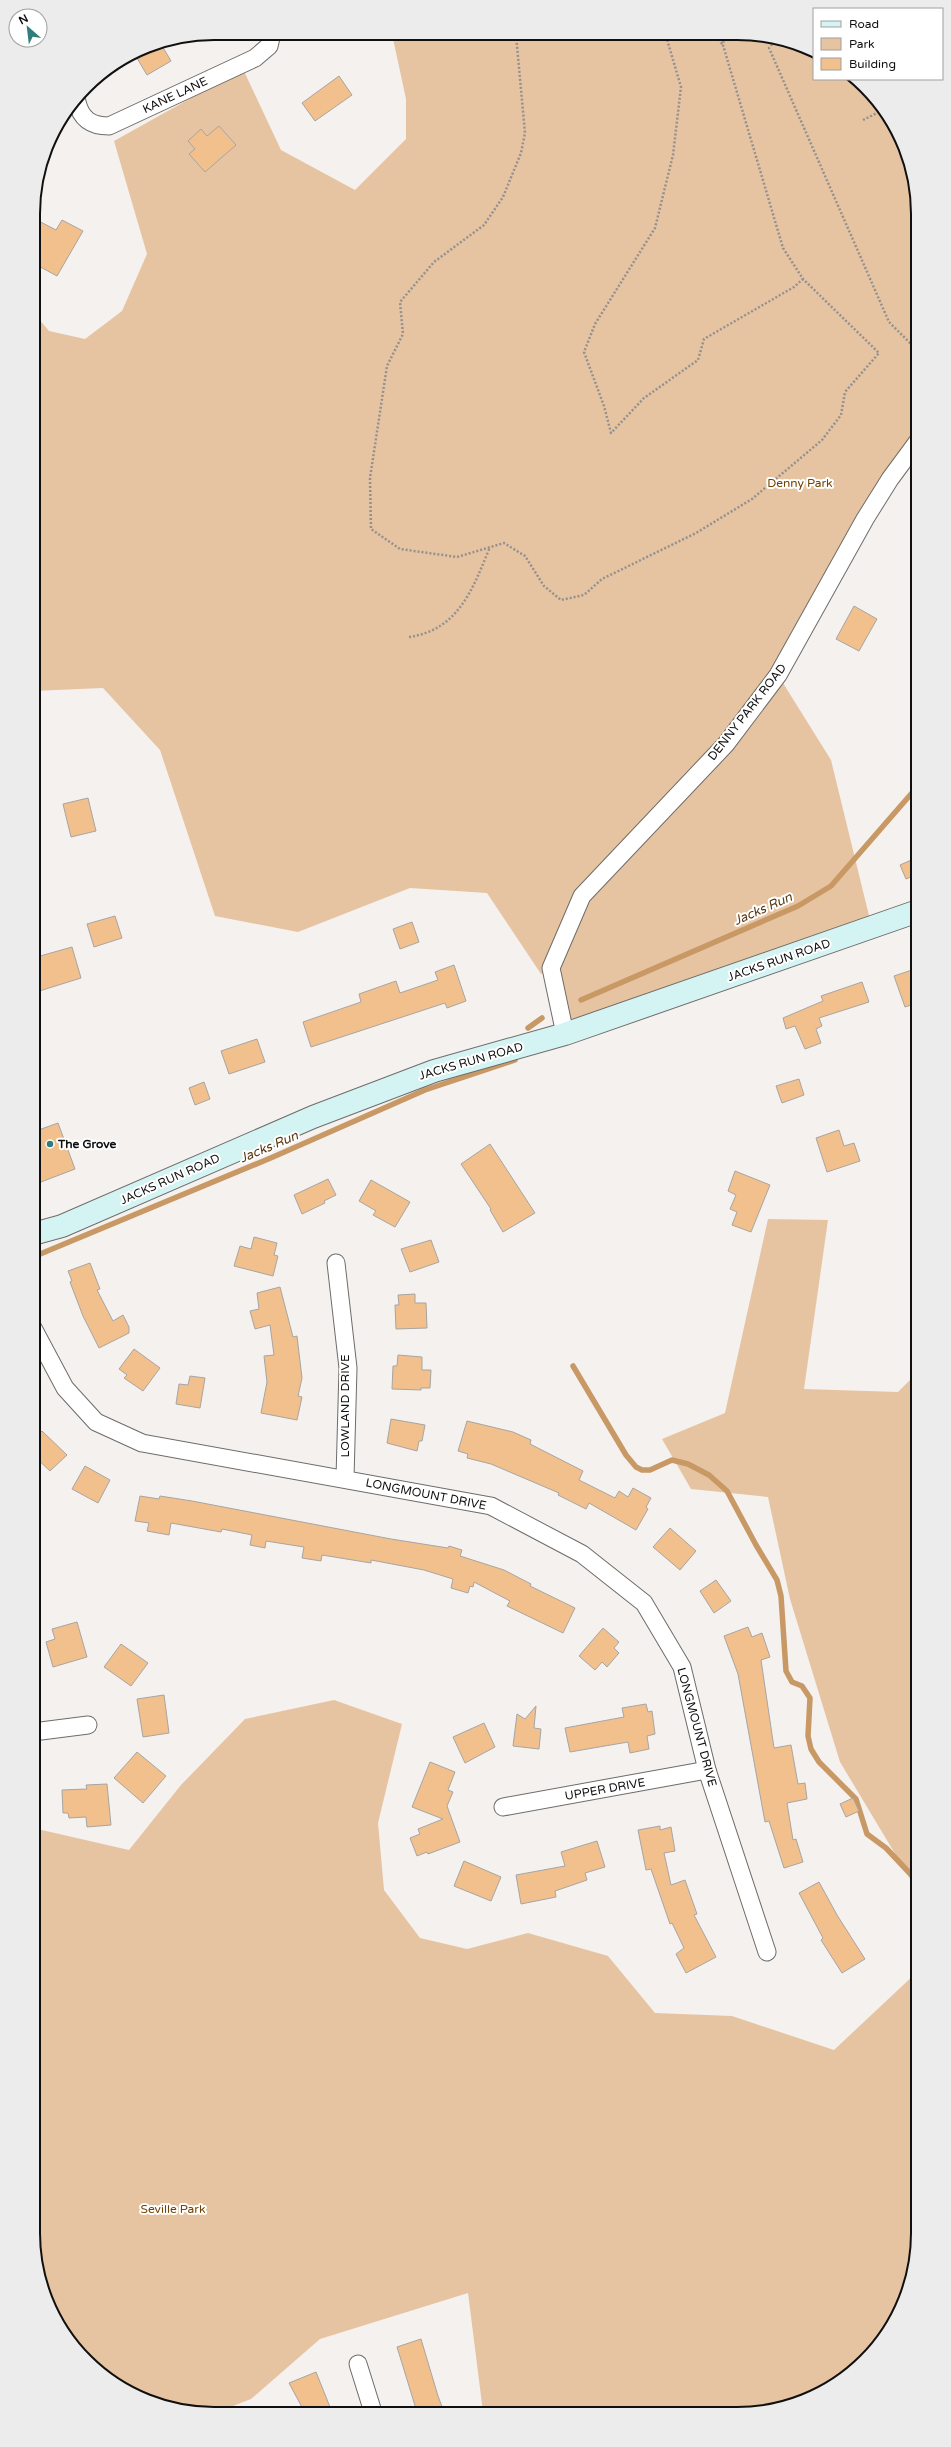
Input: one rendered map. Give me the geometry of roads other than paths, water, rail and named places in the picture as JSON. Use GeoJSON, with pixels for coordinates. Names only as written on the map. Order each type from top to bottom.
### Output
{"type":"FeatureCollection","features":[{"type":"Feature","properties":{"kind":"street","name":"KANE LANE"},"geometry":{"type":"LineString","coordinates":[[78,105],[83,117],[89,122],[98,126],[109,126],[255,58],[269,46],[270,40]]}},
{"type":"Feature","properties":{"kind":"street","name":"DENNY PARK ROAD"},"geometry":{"type":"LineString","coordinates":[[565,1034],[551,968],[582,896],[726,744],[778,676],[865,519],[890,479],[911,450]]}},
{"type":"Feature","properties":{"kind":"street","name":"JACKS RUN ROAD"},"geometry":{"type":"LineString","coordinates":[[40,1232],[62,1226],[313,1117],[434,1071],[565,1034],[911,914]]}},
{"type":"Feature","properties":{"kind":"street","name":"LOWLAND DRIVE"},"geometry":{"type":"LineString","coordinates":[[336,1263],[348,1368],[344,1478]]}},
{"type":"Feature","properties":{"kind":"street","name":"LONGMOUNT DRIVE"},"geometry":{"type":"LineString","coordinates":[[40,1341],[65,1388],[96,1422],[142,1443],[344,1478],[491,1506],[582,1554],[644,1602],[682,1667],[707,1770],[767,1952]]}},
{"type":"Feature","properties":{"kind":"street"},"geometry":{"type":"LineString","coordinates":[[40,1731],[88,1725]]}},
{"type":"Feature","properties":{"kind":"street","name":"UPPER DRIVE"},"geometry":{"type":"LineString","coordinates":[[503,1807],[707,1770]]}},
{"type":"Feature","properties":{"kind":"street"},"geometry":{"type":"LineString","coordinates":[[358,2364],[371,2407]]}},
{"type":"Feature","properties":{"kind":"waterway","name":"Jacks Run"},"geometry":{"type":"LineString","coordinates":[[581,1000],[798,906],[831,886],[911,794]]}},
{"type":"Feature","properties":{"kind":"waterway","name":"Jacks Run"},"geometry":{"type":"LineString","coordinates":[[528,1028],[542,1018]]}},
{"type":"Feature","properties":{"kind":"waterway","name":"Jacks Run"},"geometry":{"type":"LineString","coordinates":[[40,1254],[273,1157],[425,1090],[515,1060]]}},
{"type":"Feature","properties":{"kind":"waterway"},"geometry":{"type":"LineString","coordinates":[[573,1366],[626,1455],[636,1467],[642,1470],[650,1470],[672,1460],[688,1464],[709,1475],[727,1491],[777,1580],[781,1596],[786,1671],[792,1682],[802,1686],[810,1698],[808,1736],[811,1749],[819,1762],[856,1799],[867,1834],[886,1848],[911,1875]]}},
{"type":"Feature","properties":{"kind":"place","name":"The Grove"},"geometry":{"type":"Point","coordinates":[50,1144]}},
{"type":"Feature","properties":{"kind":"park label","name":"Denny Park"},"geometry":{"type":"Point","coordinates":[800,483]}},
{"type":"Feature","properties":{"kind":"park label","name":"Seville Park"},"geometry":{"type":"Point","coordinates":[173,2209]}}]}
